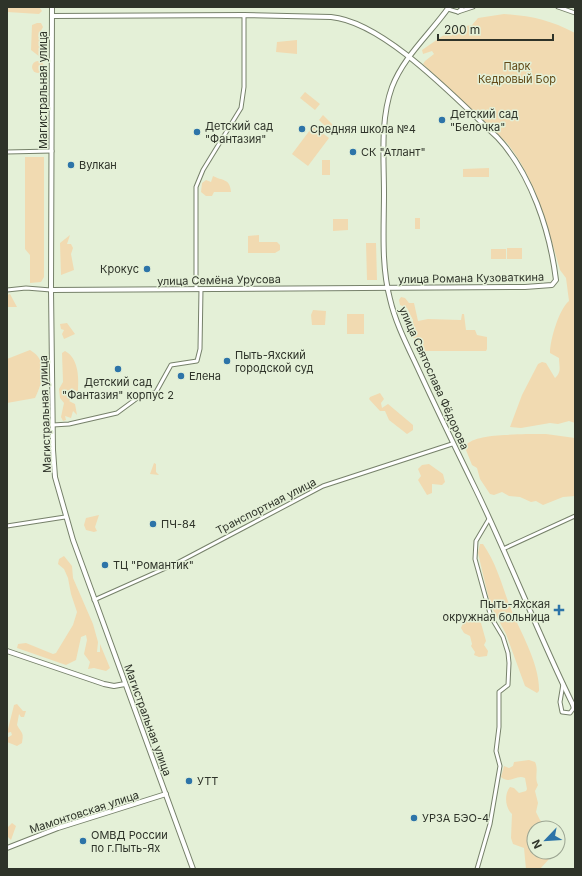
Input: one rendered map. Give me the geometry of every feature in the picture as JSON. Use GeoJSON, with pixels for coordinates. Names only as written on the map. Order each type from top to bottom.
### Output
{"type":"FeatureCollection","features":[{"type":"Feature","properties":{"kind":"street","name":"Магистральная улица"},"geometry":{"type":"LineString","coordinates":[[52,7],[51,290],[55,477],[65,517],[94,600],[193,869]]}},
{"type":"Feature","properties":{"kind":"street"},"geometry":{"type":"LineString","coordinates":[[458,12],[463,7]]}},
{"type":"Feature","properties":{"kind":"street"},"geometry":{"type":"LineString","coordinates":[[449,8],[458,12],[473,7]]}},
{"type":"Feature","properties":{"kind":"street"},"geometry":{"type":"LineString","coordinates":[[558,7],[575,13]]}},
{"type":"Feature","properties":{"kind":"street","name":"улица Святослава Фёдорова"},"geometry":{"type":"LineString","coordinates":[[449,8],[409,57],[393,86],[384,130],[384,247],[388,288],[396,318],[452,444],[489,519],[573,705]]}},
{"type":"Feature","properties":{"kind":"street","name":"улица Романа Кузоваткина"},"geometry":{"type":"LineString","coordinates":[[52,16],[244,16],[342,18],[368,30],[409,57],[497,137],[512,156],[537,202],[556,280],[552,285],[525,287],[388,288]]}},
{"type":"Feature","properties":{"kind":"street"},"geometry":{"type":"LineString","coordinates":[[53,425],[69,424],[119,412],[136,399],[156,392],[171,365],[197,361],[200,349],[196,187],[200,175],[237,118],[243,103],[244,16]]}},
{"type":"Feature","properties":{"kind":"street"},"geometry":{"type":"LineString","coordinates":[[7,152],[52,151]]}},
{"type":"Feature","properties":{"kind":"street"},"geometry":{"type":"LineString","coordinates":[[7,290],[26,288],[51,290]]}},
{"type":"Feature","properties":{"kind":"street","name":"улица Семёна Урусова"},"geometry":{"type":"LineString","coordinates":[[51,290],[388,288]]}},
{"type":"Feature","properties":{"kind":"street","name":"Транспортная улица"},"geometry":{"type":"LineString","coordinates":[[94,600],[177,563],[324,486],[452,444]]}},
{"type":"Feature","properties":{"kind":"street"},"geometry":{"type":"LineString","coordinates":[[503,550],[575,516]]}},
{"type":"Feature","properties":{"kind":"street"},"geometry":{"type":"LineString","coordinates":[[7,526],[65,517]]}},
{"type":"Feature","properties":{"kind":"street"},"geometry":{"type":"LineString","coordinates":[[477,869],[490,824],[500,766],[496,751],[499,692],[507,686],[509,663],[503,637],[489,611],[475,559],[476,541],[489,519]]}},
{"type":"Feature","properties":{"kind":"street"},"geometry":{"type":"LineString","coordinates":[[7,651],[104,684],[114,686],[125,684]]}},
{"type":"Feature","properties":{"kind":"street"},"geometry":{"type":"LineString","coordinates":[[562,683],[560,702],[562,712],[570,713],[573,709],[573,705]]}},
{"type":"Feature","properties":{"kind":"street","name":"Мамонтовская улица"},"geometry":{"type":"LineString","coordinates":[[7,848],[58,828],[166,794]]}},
{"type":"Feature","properties":{"kind":"green space"},"geometry":{"type":"Polygon","coordinates":[[[7,7],[39,7],[42,11],[39,14],[7,12],[7,7]]]}},
{"type":"Feature","properties":{"kind":"green space","name":"Парк Кедровый Бор"},"geometry":{"type":"Polygon","coordinates":[[[504,14],[541,19],[575,33],[575,423],[569,421],[558,424],[550,423],[521,428],[510,427],[522,395],[538,364],[542,362],[546,363],[555,378],[559,373],[559,358],[550,353],[550,347],[553,333],[559,318],[565,305],[569,301],[566,278],[560,270],[540,204],[526,172],[517,157],[507,143],[423,64],[434,54],[432,51],[423,54],[422,50],[454,28],[472,25],[478,18],[504,14]]]}},
{"type":"Feature","properties":{"kind":"green space"},"geometry":{"type":"Polygon","coordinates":[[[41,23],[43,27],[38,36],[42,43],[43,56],[40,57],[31,50],[32,25],[41,23]]]}},
{"type":"Feature","properties":{"kind":"green space"},"geometry":{"type":"Polygon","coordinates":[[[297,40],[297,54],[276,52],[277,42],[297,40]]]}},
{"type":"Feature","properties":{"kind":"green space"},"geometry":{"type":"Polygon","coordinates":[[[40,61],[43,62],[43,72],[36,73],[33,72],[32,65],[33,62],[40,61]]]}},
{"type":"Feature","properties":{"kind":"green space"},"geometry":{"type":"Polygon","coordinates":[[[305,92],[320,104],[315,110],[300,98],[305,92]]]}},
{"type":"Feature","properties":{"kind":"green space"},"geometry":{"type":"Polygon","coordinates":[[[323,115],[334,126],[330,131],[319,120],[323,115]]]}},
{"type":"Feature","properties":{"kind":"green space"},"geometry":{"type":"Polygon","coordinates":[[[313,126],[329,138],[308,166],[292,154],[313,126]]]}},
{"type":"Feature","properties":{"kind":"green space"},"geometry":{"type":"Polygon","coordinates":[[[25,157],[44,157],[44,277],[41,282],[30,283],[30,255],[25,249],[25,157]]]}},
{"type":"Feature","properties":{"kind":"green space"},"geometry":{"type":"Polygon","coordinates":[[[322,160],[330,160],[330,175],[322,175],[322,160]]]}},
{"type":"Feature","properties":{"kind":"green space"},"geometry":{"type":"Polygon","coordinates":[[[489,168],[489,177],[463,177],[463,169],[489,168]]]}},
{"type":"Feature","properties":{"kind":"green space"},"geometry":{"type":"Polygon","coordinates":[[[213,176],[227,182],[231,192],[214,192],[212,196],[206,196],[201,192],[202,183],[206,180],[211,182],[213,176]]]}},
{"type":"Feature","properties":{"kind":"green space"},"geometry":{"type":"Polygon","coordinates":[[[415,218],[420,218],[420,229],[415,229],[415,218]]]}},
{"type":"Feature","properties":{"kind":"green space"},"geometry":{"type":"Polygon","coordinates":[[[333,219],[348,219],[348,230],[333,231],[333,219]]]}},
{"type":"Feature","properties":{"kind":"green space"},"geometry":{"type":"Polygon","coordinates":[[[70,235],[67,244],[71,244],[73,248],[71,254],[74,270],[61,275],[60,243],[70,235]]]}},
{"type":"Feature","properties":{"kind":"green space"},"geometry":{"type":"Polygon","coordinates":[[[259,235],[259,242],[277,242],[280,245],[280,250],[275,253],[248,253],[248,236],[259,235]]]}},
{"type":"Feature","properties":{"kind":"green space"},"geometry":{"type":"Polygon","coordinates":[[[366,243],[376,243],[377,280],[367,280],[366,243]]]}},
{"type":"Feature","properties":{"kind":"green space"},"geometry":{"type":"Polygon","coordinates":[[[507,248],[522,248],[522,259],[507,259],[507,248]]]}},
{"type":"Feature","properties":{"kind":"green space"},"geometry":{"type":"Polygon","coordinates":[[[491,249],[506,249],[506,259],[491,259],[491,249]]]}},
{"type":"Feature","properties":{"kind":"green space"},"geometry":{"type":"Polygon","coordinates":[[[10,294],[17,307],[7,307],[7,295],[10,294]]]}},
{"type":"Feature","properties":{"kind":"green space"},"geometry":{"type":"Polygon","coordinates":[[[401,297],[405,298],[409,303],[414,303],[418,321],[428,319],[461,320],[462,314],[464,314],[466,330],[475,330],[477,335],[487,337],[486,351],[425,351],[422,345],[410,335],[408,326],[412,325],[413,320],[407,308],[400,305],[399,300],[401,297]]]}},
{"type":"Feature","properties":{"kind":"green space"},"geometry":{"type":"Polygon","coordinates":[[[313,310],[326,311],[325,325],[312,325],[311,315],[313,310]]]}},
{"type":"Feature","properties":{"kind":"green space"},"geometry":{"type":"Polygon","coordinates":[[[347,314],[364,314],[364,334],[347,334],[347,314]]]}},
{"type":"Feature","properties":{"kind":"green space"},"geometry":{"type":"Polygon","coordinates":[[[67,323],[75,334],[64,339],[62,334],[64,330],[61,329],[60,324],[67,323]]]}},
{"type":"Feature","properties":{"kind":"green space"},"geometry":{"type":"Polygon","coordinates":[[[30,350],[40,360],[42,366],[43,372],[38,392],[35,398],[7,403],[7,359],[30,350]]]}},
{"type":"Feature","properties":{"kind":"green space"},"geometry":{"type":"Polygon","coordinates":[[[65,351],[73,358],[77,368],[78,391],[77,399],[72,398],[69,401],[75,404],[77,415],[73,411],[71,418],[65,416],[66,420],[63,421],[61,417],[64,403],[60,398],[59,389],[63,382],[62,353],[65,351]]]}},
{"type":"Feature","properties":{"kind":"green space"},"geometry":{"type":"Polygon","coordinates":[[[380,393],[384,399],[381,403],[382,408],[388,404],[413,425],[413,430],[407,434],[389,420],[385,411],[380,411],[369,399],[370,397],[380,393]]]}},
{"type":"Feature","properties":{"kind":"green space"},"geometry":{"type":"Polygon","coordinates":[[[546,434],[575,438],[575,496],[563,497],[543,505],[536,501],[531,502],[520,497],[509,496],[502,492],[494,495],[490,494],[480,479],[477,468],[472,465],[466,450],[467,444],[479,438],[546,434]]]}},
{"type":"Feature","properties":{"kind":"green space"},"geometry":{"type":"Polygon","coordinates":[[[154,463],[156,464],[156,472],[159,475],[150,474],[154,463]]]}},
{"type":"Feature","properties":{"kind":"green space"},"geometry":{"type":"Polygon","coordinates":[[[429,464],[443,474],[445,482],[442,485],[432,484],[432,493],[427,495],[418,480],[421,476],[418,469],[422,465],[429,464]]]}},
{"type":"Feature","properties":{"kind":"green space"},"geometry":{"type":"Polygon","coordinates":[[[99,515],[95,527],[97,531],[94,532],[86,530],[84,525],[86,518],[99,515]]]}},
{"type":"Feature","properties":{"kind":"green space"},"geometry":{"type":"Polygon","coordinates":[[[480,544],[483,544],[488,551],[495,566],[509,604],[533,658],[538,680],[539,691],[537,693],[525,686],[506,634],[490,604],[478,553],[480,544]]]}},
{"type":"Feature","properties":{"kind":"green space"},"geometry":{"type":"Polygon","coordinates":[[[64,556],[72,566],[73,578],[93,624],[98,642],[97,652],[100,652],[100,644],[110,668],[106,671],[94,668],[88,669],[90,662],[84,654],[87,640],[86,635],[81,637],[76,660],[66,665],[17,648],[18,644],[26,643],[53,654],[56,653],[73,625],[77,612],[68,578],[64,569],[58,564],[59,559],[64,556]]]}},
{"type":"Feature","properties":{"kind":"green space"},"geometry":{"type":"Polygon","coordinates":[[[472,619],[481,623],[486,641],[484,645],[488,651],[487,656],[479,657],[474,655],[475,652],[471,646],[470,636],[464,633],[461,628],[464,620],[472,619]]]}},
{"type":"Feature","properties":{"kind":"green space"},"geometry":{"type":"Polygon","coordinates":[[[17,704],[23,711],[26,711],[24,717],[21,717],[19,714],[17,725],[23,737],[22,743],[17,746],[7,742],[7,738],[12,735],[11,732],[7,733],[14,705],[17,704]]]}},
{"type":"Feature","properties":{"kind":"green space"},"geometry":{"type":"Polygon","coordinates":[[[529,760],[535,762],[537,768],[536,779],[538,785],[535,791],[538,803],[536,812],[540,820],[526,820],[526,860],[548,860],[540,869],[526,869],[524,848],[513,844],[511,838],[512,814],[506,801],[507,793],[510,787],[514,788],[519,793],[526,791],[527,789],[525,778],[519,777],[507,780],[501,777],[504,766],[509,768],[513,766],[514,762],[529,760]]]}},
{"type":"Feature","properties":{"kind":"green space"},"geometry":{"type":"Polygon","coordinates":[[[12,823],[16,826],[11,840],[7,836],[7,828],[12,823]]]}},
{"type":"Feature","properties":{"kind":"place","name":"Детский сад \"Белочка\""},"geometry":{"type":"Point","coordinates":[442,120]}},
{"type":"Feature","properties":{"kind":"place","name":"Средняя школа №4"},"geometry":{"type":"Point","coordinates":[302,129]}},
{"type":"Feature","properties":{"kind":"place","name":"Детский сад \"Фантазия\""},"geometry":{"type":"Point","coordinates":[197,132]}},
{"type":"Feature","properties":{"kind":"place","name":"СК \"Атлант\""},"geometry":{"type":"Point","coordinates":[353,152]}},
{"type":"Feature","properties":{"kind":"place","name":"Вулкан"},"geometry":{"type":"Point","coordinates":[71,165]}},
{"type":"Feature","properties":{"kind":"place","name":"Крокус"},"geometry":{"type":"Point","coordinates":[147,269]}},
{"type":"Feature","properties":{"kind":"place","name":"Пыть-Яхский городской суд"},"geometry":{"type":"Point","coordinates":[227,361]}},
{"type":"Feature","properties":{"kind":"place","name":"Детский сад \"Фантазия\" корпус 2"},"geometry":{"type":"Point","coordinates":[118,369]}},
{"type":"Feature","properties":{"kind":"place","name":"Елена"},"geometry":{"type":"Point","coordinates":[181,376]}},
{"type":"Feature","properties":{"kind":"place","name":"ПЧ-84"},"geometry":{"type":"Point","coordinates":[153,524]}},
{"type":"Feature","properties":{"kind":"place","name":"ТЦ \"Романтик\""},"geometry":{"type":"Point","coordinates":[105,565]}},
{"type":"Feature","properties":{"kind":"place","name":"Пыть-Яхская окружная больница"},"geometry":{"type":"Point","coordinates":[559,610]}},
{"type":"Feature","properties":{"kind":"place","name":"УТТ"},"geometry":{"type":"Point","coordinates":[189,781]}},
{"type":"Feature","properties":{"kind":"place","name":"УРЗА БЭО-4"},"geometry":{"type":"Point","coordinates":[414,818]}},
{"type":"Feature","properties":{"kind":"place","name":"ОМВД России по г.Пыть-Ях"},"geometry":{"type":"Point","coordinates":[83,841]}}]}
